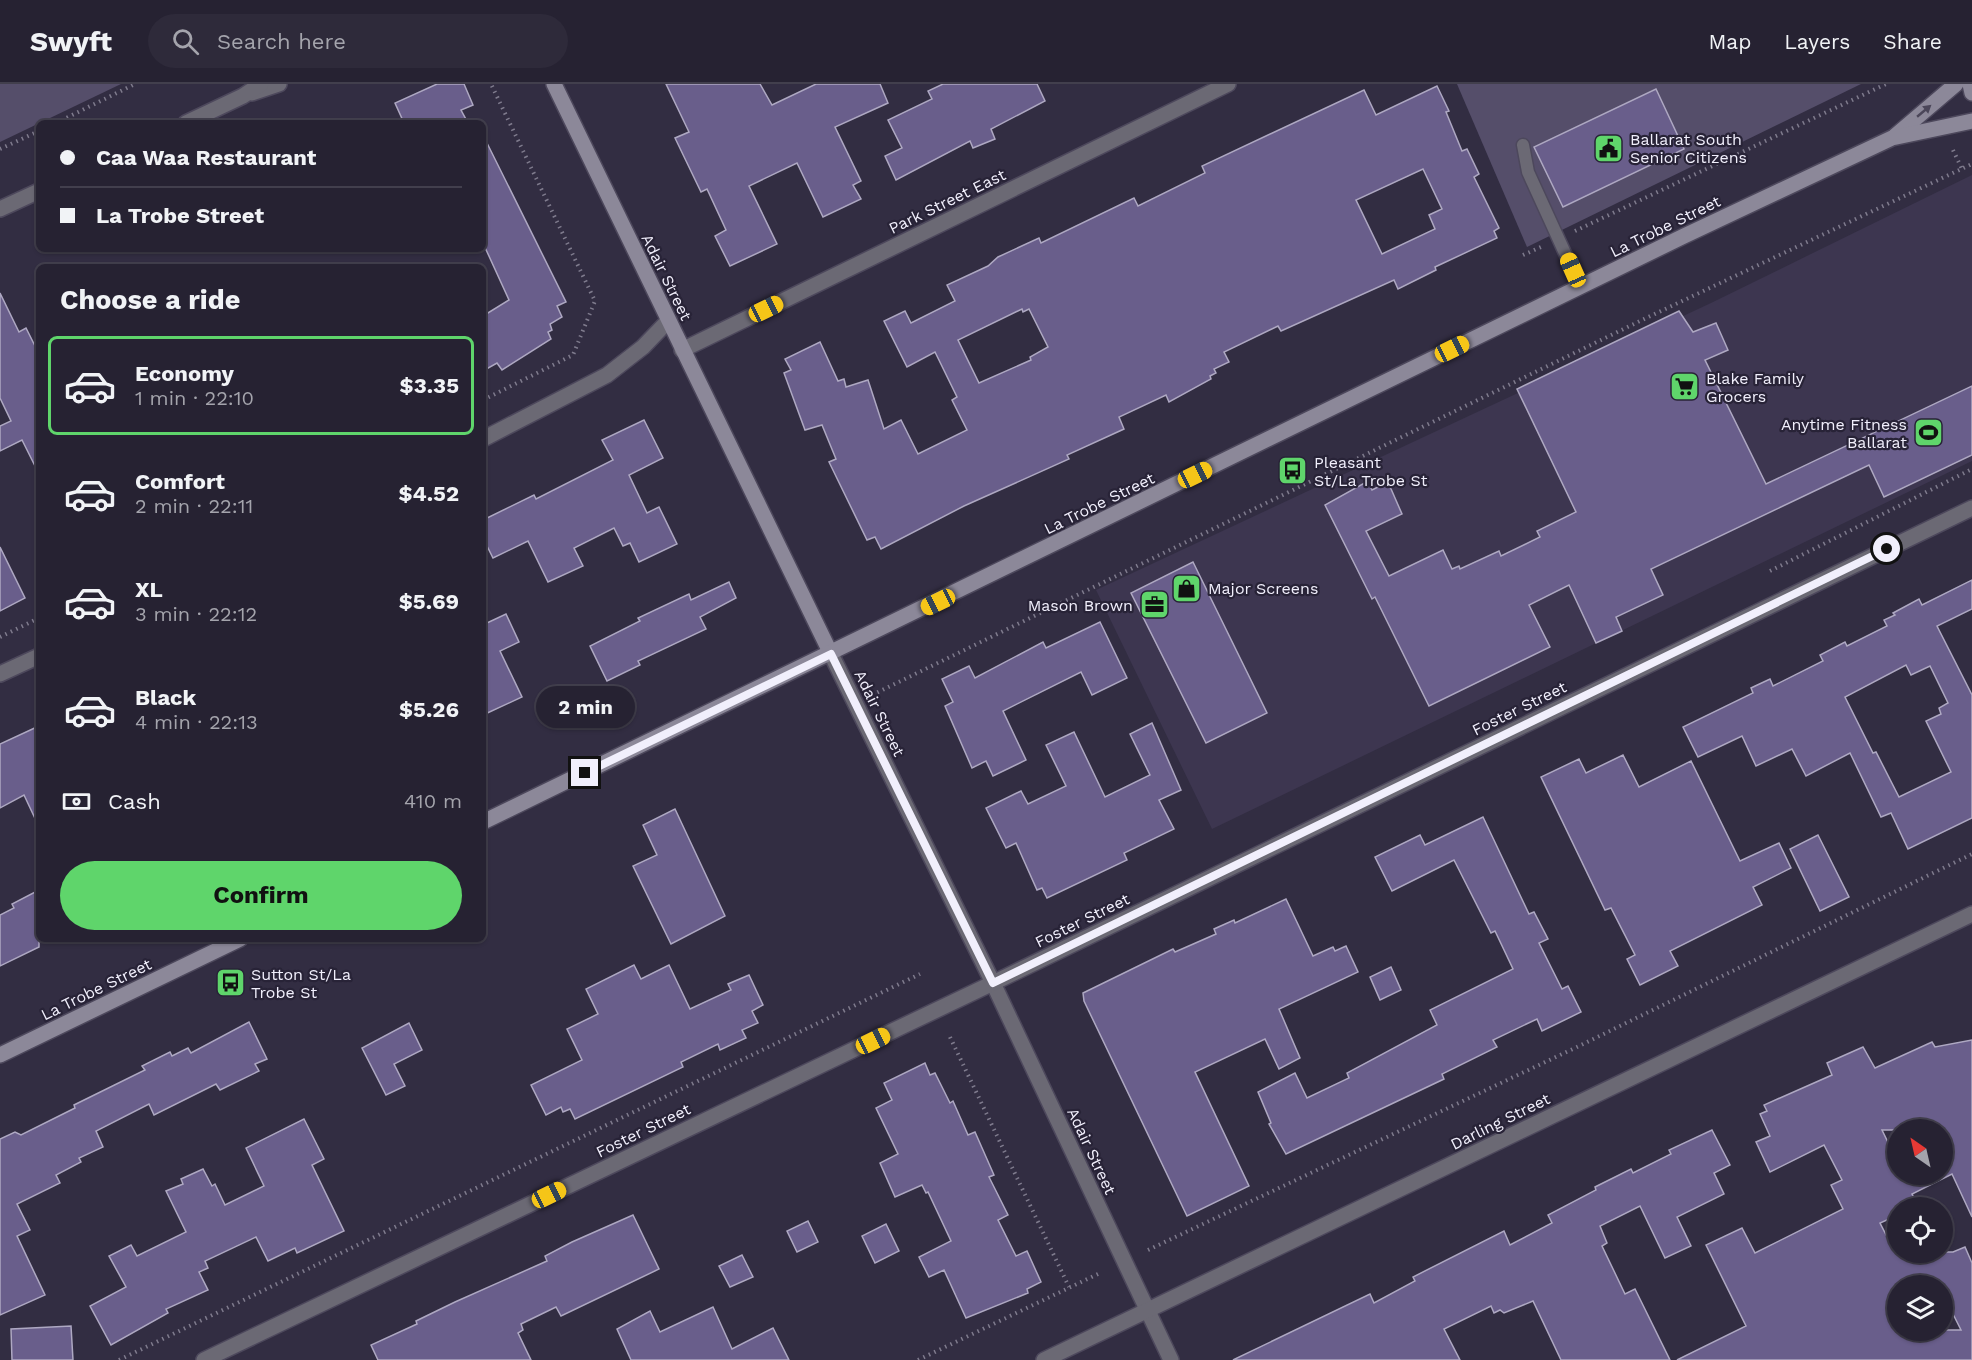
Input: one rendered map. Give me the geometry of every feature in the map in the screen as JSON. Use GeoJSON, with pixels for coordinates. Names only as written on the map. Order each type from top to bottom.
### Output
{"type":"FeatureCollection","features":[{"type":"Feature","properties":{"kind":"main road","name":"Adair Street"},"geometry":{"type":"LineString","coordinates":[[554,84],[831,654]]}},
{"type":"Feature","properties":{"kind":"main road","name":"La Trobe Street"},"geometry":{"type":"LineString","coordinates":[[1892,138],[1956,84]]}},
{"type":"Feature","properties":{"kind":"main road"},"geometry":{"type":"LineString","coordinates":[[1970,84],[1972,93]]}},
{"type":"Feature","properties":{"kind":"main road","name":"La Trobe Street"},"geometry":{"type":"LineString","coordinates":[[486,821],[831,654],[1580,286],[1892,138],[1972,121]]}},
{"type":"Feature","properties":{"kind":"main road","name":"La Trobe Street"},"geometry":{"type":"LineString","coordinates":[[0,1055],[234,942]]}},
{"type":"Feature","properties":{"kind":"street"},"geometry":{"type":"LineString","coordinates":[[243,96],[261,84]]}},
{"type":"Feature","properties":{"kind":"street"},"geometry":{"type":"LineString","coordinates":[[192,120],[243,96],[279,84]]}},
{"type":"Feature","properties":{"kind":"street","name":"Park Street East"},"geometry":{"type":"LineString","coordinates":[[682,350],[1228,84]]}},
{"type":"Feature","properties":{"kind":"street"},"geometry":{"type":"LineString","coordinates":[[0,209],[36,192]]}},
{"type":"Feature","properties":{"kind":"street"},"geometry":{"type":"LineString","coordinates":[[486,437],[607,375],[638,352],[668,321]]}},
{"type":"Feature","properties":{"kind":"street","name":"Foster Street"},"geometry":{"type":"LineString","coordinates":[[204,1360],[993,983],[1972,508]]}},
{"type":"Feature","properties":{"kind":"street","name":"Adair Street"},"geometry":{"type":"LineString","coordinates":[[831,654],[993,983],[1171,1360]]}},
{"type":"Feature","properties":{"kind":"street"},"geometry":{"type":"LineString","coordinates":[[0,674],[36,657]]}},
{"type":"Feature","properties":{"kind":"street","name":"Darling Street"},"geometry":{"type":"LineString","coordinates":[[1044,1360],[1972,914]]}},
{"type":"Feature","properties":{"kind":"lane"},"geometry":{"type":"LineString","coordinates":[[1523,145],[1528,172],[1580,286]]}},
{"type":"Feature","properties":{"kind":"path"},"geometry":{"type":"LineString","coordinates":[[62,120],[135,84]]}},
{"type":"Feature","properties":{"kind":"path"},"geometry":{"type":"LineString","coordinates":[[486,398],[573,355],[596,301],[491,84]]}},
{"type":"Feature","properties":{"kind":"path"},"geometry":{"type":"LineString","coordinates":[[1522,255],[1886,84]]}},
{"type":"Feature","properties":{"kind":"path"},"geometry":{"type":"LineString","coordinates":[[0,149],[36,132]]}},
{"type":"Feature","properties":{"kind":"path"},"geometry":{"type":"LineString","coordinates":[[1953,150],[1962,169]]}},
{"type":"Feature","properties":{"kind":"path"},"geometry":{"type":"LineString","coordinates":[[856,704],[1144,561],[1972,164]]}},
{"type":"Feature","properties":{"kind":"path"},"geometry":{"type":"LineString","coordinates":[[1770,571],[1972,469]]}},
{"type":"Feature","properties":{"kind":"path"},"geometry":{"type":"LineString","coordinates":[[0,637],[36,619]]}},
{"type":"Feature","properties":{"kind":"path"},"geometry":{"type":"LineString","coordinates":[[1148,1250],[1577,1047],[1972,855]]}},
{"type":"Feature","properties":{"kind":"path"},"geometry":{"type":"LineString","coordinates":[[118,1360],[920,974]]}},
{"type":"Feature","properties":{"kind":"path"},"geometry":{"type":"LineString","coordinates":[[950,1037],[1069,1287]]}},
{"type":"Feature","properties":{"kind":"path"},"geometry":{"type":"LineString","coordinates":[[918,1360],[1100,1273]]}},
{"type":"Feature","properties":{"kind":"shaded area"},"geometry":{"type":"Polygon","coordinates":[[[0,84],[121,84],[46,120],[36,120],[36,125],[0,142],[0,84]]]}},
{"type":"Feature","properties":{"kind":"shaded area"},"geometry":{"type":"Polygon","coordinates":[[[1457,84],[1861,84],[1527,247],[1457,84]]]}},
{"type":"Feature","properties":{"kind":"shaded area"},"geometry":{"type":"Polygon","coordinates":[[[1972,175],[1972,461],[1212,829],[1096,590],[1711,303],[1972,175]]]}},
{"type":"Feature","properties":{"kind":"building"},"geometry":{"type":"Polygon","coordinates":[[[437,84],[464,84],[473,105],[461,110],[466,120],[403,120],[395,103],[437,84]]]}},
{"type":"Feature","properties":{"kind":"building"},"geometry":{"type":"Polygon","coordinates":[[[666,84],[760,84],[772,105],[816,84],[880,84],[888,103],[835,127],[861,181],[853,185],[861,199],[823,217],[797,163],[749,186],[777,244],[730,266],[715,236],[726,230],[707,189],[701,192],[675,138],[689,132],[666,84]]]}},
{"type":"Feature","properties":{"kind":"building"},"geometry":{"type":"Polygon","coordinates":[[[943,84],[1037,84],[1045,101],[991,129],[995,139],[973,148],[970,141],[896,180],[885,156],[902,148],[888,120],[932,99],[928,91],[943,84]]]}},
{"type":"Feature","properties":{"kind":"building"},"geometry":{"type":"Polygon","coordinates":[[[1437,86],[1449,111],[1446,112],[1462,151],[1467,149],[1479,174],[1474,177],[1499,228],[1494,231],[1497,238],[1435,267],[1436,270],[1398,289],[1394,280],[1281,331],[1278,326],[1224,352],[1229,362],[1214,369],[1216,373],[1210,376],[1211,379],[1169,402],[1166,395],[1119,417],[1124,429],[1067,455],[1069,459],[964,506],[881,549],[875,537],[867,540],[829,462],[836,459],[822,425],[805,430],[784,373],[791,370],[785,359],[820,342],[838,381],[844,379],[846,387],[868,380],[884,429],[901,420],[918,454],[967,430],[952,400],[957,397],[935,352],[907,367],[884,321],[905,311],[911,323],[955,301],[947,285],[988,266],[998,257],[1039,238],[1041,243],[1134,198],[1138,206],[1205,173],[1202,166],[1364,90],[1376,115],[1437,86]],[[1423,169],[1356,200],[1382,254],[1435,229],[1429,215],[1442,209],[1423,169]],[[1022,309],[958,340],[979,383],[1031,360],[1030,357],[1048,347],[1029,309],[1023,312],[1022,309]]]}},
{"type":"Feature","properties":{"kind":"building","name":"Ballarat South Senior Citizens"},"geometry":{"type":"Polygon","coordinates":[[[1656,89],[1684,149],[1563,207],[1534,147],[1656,89]]]}},
{"type":"Feature","properties":{"kind":"building"},"geometry":{"type":"Polygon","coordinates":[[[486,141],[566,302],[557,306],[562,317],[550,324],[552,330],[548,332],[551,339],[502,370],[497,363],[486,369],[486,314],[509,300],[486,250],[486,141]]]}},
{"type":"Feature","properties":{"kind":"building"},"geometry":{"type":"Polygon","coordinates":[[[0,293],[19,332],[26,328],[36,348],[36,468],[22,440],[0,451],[0,426],[11,421],[0,398],[0,293]]]}},
{"type":"Feature","properties":{"kind":"building"},"geometry":{"type":"Polygon","coordinates":[[[1679,311],[1693,332],[1716,323],[1728,350],[1705,360],[1766,484],[1972,386],[1972,455],[1884,497],[1869,465],[1651,569],[1663,595],[1616,617],[1622,631],[1596,643],[1569,585],[1529,605],[1550,647],[1429,706],[1375,597],[1372,599],[1325,505],[1368,481],[1372,490],[1388,482],[1402,514],[1366,531],[1389,576],[1443,550],[1452,569],[1459,566],[1460,569],[1499,551],[1501,556],[1540,537],[1537,531],[1576,512],[1517,389],[1679,311]]]}},
{"type":"Feature","properties":{"kind":"building"},"geometry":{"type":"Polygon","coordinates":[[[644,420],[663,458],[629,475],[647,513],[659,507],[677,544],[639,562],[630,543],[623,546],[614,528],[574,548],[583,566],[548,582],[528,541],[493,558],[486,544],[486,519],[534,495],[536,499],[613,460],[602,440],[644,420]]]}},
{"type":"Feature","properties":{"kind":"building"},"geometry":{"type":"Polygon","coordinates":[[[0,547],[25,598],[0,611],[0,547]]]}},
{"type":"Feature","properties":{"kind":"building"},"geometry":{"type":"Polygon","coordinates":[[[1193,562],[1267,713],[1206,743],[1131,593],[1193,562]]]}},
{"type":"Feature","properties":{"kind":"building"},"geometry":{"type":"Polygon","coordinates":[[[1972,580],[1972,609],[1937,626],[1972,695],[1972,818],[1908,849],[1891,813],[1881,817],[1850,753],[1806,776],[1792,749],[1756,766],[1742,736],[1698,757],[1683,727],[1753,693],[1751,688],[1770,679],[1773,686],[1823,661],[1820,655],[1845,642],[1847,646],[1887,626],[1884,620],[1919,599],[1922,605],[1972,580]],[[1906,665],[1845,697],[1873,753],[1876,752],[1899,797],[1951,772],[1926,721],[1941,714],[1939,708],[1948,703],[1930,666],[1911,675],[1906,665]]]}},
{"type":"Feature","properties":{"kind":"building"},"geometry":{"type":"Polygon","coordinates":[[[729,582],[736,598],[700,617],[706,629],[638,661],[640,665],[607,681],[590,646],[640,621],[638,618],[689,594],[691,600],[729,582]]]}},
{"type":"Feature","properties":{"kind":"building"},"geometry":{"type":"Polygon","coordinates":[[[506,614],[519,642],[500,651],[522,697],[486,714],[486,621],[487,623],[506,614]]]}},
{"type":"Feature","properties":{"kind":"building"},"geometry":{"type":"Polygon","coordinates":[[[1100,622],[1127,678],[1092,695],[1081,672],[1003,711],[1026,760],[993,776],[986,761],[972,768],[945,706],[953,702],[942,679],[969,666],[975,678],[1043,642],[1046,648],[1100,622]]]}},
{"type":"Feature","properties":{"kind":"building"},"geometry":{"type":"Polygon","coordinates":[[[1152,723],[1181,790],[1159,800],[1174,829],[1124,853],[1127,860],[1047,898],[1042,888],[1037,890],[1016,843],[1006,848],[986,808],[1021,791],[1028,804],[1066,786],[1046,745],[1074,732],[1105,797],[1150,775],[1130,734],[1152,723]]]}},
{"type":"Feature","properties":{"kind":"building"},"geometry":{"type":"Polygon","coordinates":[[[36,727],[36,821],[24,795],[0,808],[0,744],[36,727]]]}},
{"type":"Feature","properties":{"kind":"building"},"geometry":{"type":"Polygon","coordinates":[[[1623,755],[1639,787],[1691,761],[1740,861],[1779,843],[1791,868],[1753,887],[1762,905],[1670,951],[1678,966],[1640,985],[1627,959],[1635,955],[1611,908],[1605,910],[1541,777],[1579,759],[1586,773],[1623,755]]]}},
{"type":"Feature","properties":{"kind":"building"},"geometry":{"type":"Polygon","coordinates":[[[675,809],[725,916],[671,944],[633,866],[657,855],[643,825],[675,809]]]}},
{"type":"Feature","properties":{"kind":"building"},"geometry":{"type":"Polygon","coordinates":[[[1483,817],[1529,914],[1534,912],[1548,939],[1539,943],[1562,989],[1568,986],[1581,1012],[1542,1031],[1537,1019],[1493,1040],[1497,1047],[1442,1074],[1444,1079],[1286,1154],[1269,1124],[1271,1123],[1258,1092],[1295,1073],[1307,1098],[1349,1078],[1347,1073],[1437,1025],[1430,1010],[1513,969],[1495,931],[1491,933],[1454,860],[1392,891],[1375,857],[1420,835],[1425,845],[1483,817]]]}},
{"type":"Feature","properties":{"kind":"building"},"geometry":{"type":"Polygon","coordinates":[[[1818,835],[1849,897],[1820,911],[1790,849],[1818,835]]]}},
{"type":"Feature","properties":{"kind":"building"},"geometry":{"type":"Polygon","coordinates":[[[36,892],[36,942],[39,942],[39,947],[0,966],[0,915],[14,908],[12,904],[36,892]]]}},
{"type":"Feature","properties":{"kind":"building"},"geometry":{"type":"Polygon","coordinates":[[[1286,899],[1313,956],[1333,947],[1335,951],[1346,946],[1358,972],[1279,1009],[1300,1058],[1279,1069],[1265,1039],[1195,1072],[1249,1186],[1187,1216],[1084,1001],[1083,993],[1173,949],[1175,952],[1216,934],[1214,929],[1234,920],[1235,923],[1286,899]]]}},
{"type":"Feature","properties":{"kind":"building"},"geometry":{"type":"Polygon","coordinates":[[[634,965],[641,979],[669,965],[690,1009],[731,990],[728,984],[749,975],[763,1005],[752,1011],[758,1023],[742,1030],[746,1038],[720,1050],[718,1044],[681,1062],[683,1067],[575,1119],[570,1109],[563,1112],[561,1107],[546,1115],[531,1085],[582,1060],[567,1029],[598,1014],[586,989],[634,965]]]}},
{"type":"Feature","properties":{"kind":"building"},"geometry":{"type":"Polygon","coordinates":[[[1391,967],[1401,990],[1380,1000],[1370,977],[1391,967]]]}},
{"type":"Feature","properties":{"kind":"building"},"geometry":{"type":"Polygon","coordinates":[[[249,1022],[267,1059],[255,1064],[259,1071],[220,1090],[216,1084],[154,1115],[149,1104],[96,1131],[103,1147],[79,1158],[81,1162],[56,1175],[60,1183],[17,1204],[30,1230],[17,1236],[45,1295],[0,1315],[0,1139],[15,1132],[21,1135],[75,1108],[74,1105],[145,1070],[142,1066],[170,1052],[172,1056],[188,1048],[191,1053],[249,1022]]]}},
{"type":"Feature","properties":{"kind":"building"},"geometry":{"type":"Polygon","coordinates":[[[409,1023],[422,1050],[394,1064],[405,1086],[386,1095],[362,1048],[409,1023]]]}},
{"type":"Feature","properties":{"kind":"building"},"geometry":{"type":"Polygon","coordinates":[[[1972,1040],[1972,1217],[1953,1176],[1953,1119],[1887,1119],[1887,1130],[1882,1130],[1887,1140],[1887,1185],[1930,1185],[1912,1194],[1914,1197],[1887,1197],[1887,1220],[1880,1223],[1887,1237],[1887,1263],[1953,1263],[1953,1252],[1965,1247],[1972,1263],[1972,1360],[1677,1360],[1746,1326],[1706,1245],[1742,1228],[1755,1253],[1843,1209],[1831,1185],[1842,1180],[1824,1145],[1770,1172],[1756,1142],[1770,1136],[1760,1114],[1767,1111],[1764,1105],[1832,1075],[1827,1063],[1863,1047],[1875,1068],[1932,1042],[1935,1047],[1972,1040]]]}},
{"type":"Feature","properties":{"kind":"building"},"geometry":{"type":"Polygon","coordinates":[[[925,1063],[930,1075],[935,1073],[950,1103],[953,1101],[968,1135],[975,1132],[994,1175],[989,1177],[1008,1215],[998,1220],[1016,1256],[1027,1251],[1041,1282],[1027,1289],[1028,1293],[966,1318],[944,1270],[929,1277],[919,1257],[951,1241],[928,1192],[926,1193],[922,1185],[895,1197],[880,1163],[898,1154],[876,1108],[892,1100],[884,1083],[925,1063]]]}},
{"type":"Feature","properties":{"kind":"building"},"geometry":{"type":"Polygon","coordinates":[[[304,1119],[324,1159],[312,1165],[344,1231],[297,1253],[295,1248],[268,1261],[256,1237],[205,1261],[208,1268],[199,1272],[208,1290],[166,1309],[168,1313],[111,1345],[90,1306],[126,1287],[109,1256],[131,1245],[137,1256],[186,1232],[166,1191],[183,1184],[181,1179],[203,1169],[212,1186],[215,1184],[225,1205],[264,1186],[246,1148],[304,1119]]]}},
{"type":"Feature","properties":{"kind":"building"},"geometry":{"type":"Polygon","coordinates":[[[1712,1130],[1730,1165],[1714,1173],[1724,1194],[1677,1217],[1691,1246],[1665,1258],[1640,1206],[1600,1226],[1607,1243],[1602,1246],[1625,1294],[1635,1289],[1670,1360],[1561,1360],[1533,1301],[1504,1313],[1500,1310],[1494,1313],[1491,1306],[1444,1329],[1460,1360],[1233,1360],[1370,1294],[1374,1303],[1415,1281],[1413,1277],[1504,1231],[1510,1245],[1552,1223],[1548,1215],[1596,1190],[1595,1187],[1631,1169],[1633,1173],[1671,1154],[1669,1150],[1712,1130]]]}},
{"type":"Feature","properties":{"kind":"building"},"geometry":{"type":"Polygon","coordinates":[[[633,1215],[659,1269],[561,1316],[556,1307],[521,1324],[523,1330],[518,1333],[531,1360],[378,1360],[371,1345],[417,1324],[416,1321],[455,1302],[547,1261],[545,1256],[633,1215]]]}},
{"type":"Feature","properties":{"kind":"building"},"geometry":{"type":"Polygon","coordinates":[[[808,1221],[818,1242],[797,1252],[787,1231],[808,1221]]]}},
{"type":"Feature","properties":{"kind":"building"},"geometry":{"type":"Polygon","coordinates":[[[886,1224],[899,1251],[875,1263],[862,1236],[886,1224]]]}},
{"type":"Feature","properties":{"kind":"building"},"geometry":{"type":"Polygon","coordinates":[[[742,1255],[753,1277],[730,1287],[719,1266],[742,1255]]]}},
{"type":"Feature","properties":{"kind":"building"},"geometry":{"type":"Polygon","coordinates":[[[713,1307],[732,1349],[773,1328],[789,1360],[631,1360],[617,1329],[650,1311],[660,1332],[713,1307]]]}},
{"type":"Feature","properties":{"kind":"building"},"geometry":{"type":"Polygon","coordinates":[[[71,1326],[73,1360],[12,1360],[11,1329],[71,1326]]]}},
{"type":"Feature","properties":{"kind":"place","name":"Ballarat South Senior Citizens"},"geometry":{"type":"Point","coordinates":[1609,148]}},
{"type":"Feature","properties":{"kind":"place","name":"Blake Family Grocers"},"geometry":{"type":"Point","coordinates":[1685,387]}},
{"type":"Feature","properties":{"kind":"place","name":"Anytime Fitness Ballarat"},"geometry":{"type":"Point","coordinates":[1928,433]}},
{"type":"Feature","properties":{"kind":"place","name":"Pleasant St/La Trobe St"},"geometry":{"type":"Point","coordinates":[1293,471]}},
{"type":"Feature","properties":{"kind":"place","name":"Major Screens"},"geometry":{"type":"Point","coordinates":[1187,588]}},
{"type":"Feature","properties":{"kind":"place","name":"Mason Brown"},"geometry":{"type":"Point","coordinates":[1154,605]}},
{"type":"Feature","properties":{"kind":"place","name":"Sutton St/La Trobe St"},"geometry":{"type":"Point","coordinates":[230,983]}},
{"type":"Feature","properties":{"kind":"route"},"geometry":{"type":"LineString","coordinates":[[585,773],[831,654],[993,983],[1887,549]]}}]}
